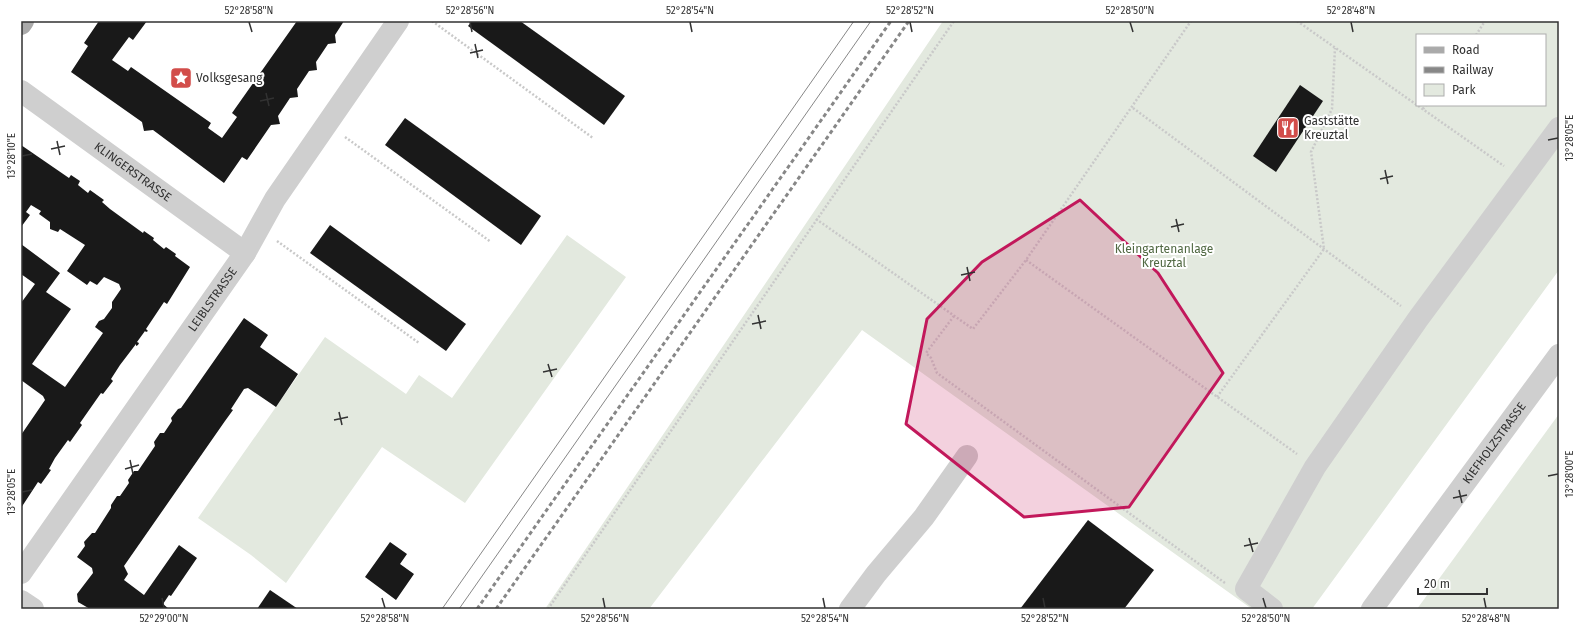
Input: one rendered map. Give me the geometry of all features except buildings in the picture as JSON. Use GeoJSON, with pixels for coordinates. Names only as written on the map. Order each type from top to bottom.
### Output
{"type":"FeatureCollection","features":[{"type":"Feature","properties":{"kind":"street","name":"LEIBLSTRASSE"},"geometry":{"type":"LineString","coordinates":[[21,573],[245,252],[275,199],[398,21]]}},
{"type":"Feature","properties":{"kind":"street","name":"KLINGERSTRASSE"},"geometry":{"type":"LineString","coordinates":[[21,91],[245,252]]}},
{"type":"Feature","properties":{"kind":"street"},"geometry":{"type":"LineString","coordinates":[[1272,609],[1246,589],[1315,467],[1418,319],[1559,128]]}},
{"type":"Feature","properties":{"kind":"street","name":"KIEFHOLZSTRASSE"},"geometry":{"type":"LineString","coordinates":[[1372,609],[1559,356]]}},
{"type":"Feature","properties":{"kind":"street"},"geometry":{"type":"LineString","coordinates":[[850,609],[876,574],[924,518],[967,456]]}},
{"type":"Feature","properties":{"kind":"path"},"geometry":{"type":"LineString","coordinates":[[432,21],[593,138]]}},
{"type":"Feature","properties":{"kind":"path"},"geometry":{"type":"LineString","coordinates":[[548,609],[954,21]]}},
{"type":"Feature","properties":{"kind":"path"},"geometry":{"type":"LineString","coordinates":[[816,219],[973,329],[1026,260],[1133,108],[1191,21]]}},
{"type":"Feature","properties":{"kind":"path"},"geometry":{"type":"LineString","coordinates":[[1297,21],[1416,105]]}},
{"type":"Feature","properties":{"kind":"path"},"geometry":{"type":"LineString","coordinates":[[1477,34],[1485,21]]}},
{"type":"Feature","properties":{"kind":"path"},"geometry":{"type":"LineString","coordinates":[[1217,397],[1324,249],[1311,152],[1332,109],[1335,48]]}},
{"type":"Feature","properties":{"kind":"path"},"geometry":{"type":"LineString","coordinates":[[1417,106],[1522,179]]}},
{"type":"Feature","properties":{"kind":"path"},"geometry":{"type":"LineString","coordinates":[[1423,110],[1425,106]]}},
{"type":"Feature","properties":{"kind":"path"},"geometry":{"type":"LineString","coordinates":[[1133,108],[1418,319]]}},
{"type":"Feature","properties":{"kind":"path"},"geometry":{"type":"LineString","coordinates":[[326,124],[491,242]]}},
{"type":"Feature","properties":{"kind":"path"},"geometry":{"type":"LineString","coordinates":[[259,227],[419,343]]}},
{"type":"Feature","properties":{"kind":"path"},"geometry":{"type":"LineString","coordinates":[[1026,260],[1315,467]]}},
{"type":"Feature","properties":{"kind":"path"},"geometry":{"type":"LineString","coordinates":[[954,316],[926,353],[931,358],[937,373],[1233,589],[1246,589]]}},
{"type":"Feature","properties":{"kind":"highlighted area"},"geometry":{"type":"Polygon","coordinates":[[[1080,200],[1158,273],[1223,373],[1129,507],[1024,517],[906,424],[927,319],[982,262],[1080,200]]]}},
{"type":"Feature","properties":{"kind":"green space","name":"Kleingartenanlage Kreuztal"},"geometry":{"type":"Polygon","coordinates":[[[943,21],[1559,21],[1559,270],[1312,609],[1252,609],[862,330],[649,609],[545,609],[943,21]]]}},
{"type":"Feature","properties":{"kind":"green space"},"geometry":{"type":"Polygon","coordinates":[[[567,235],[626,277],[465,503],[382,447],[286,583],[251,555],[198,518],[325,337],[406,394],[419,375],[452,398],[567,235]]]}},
{"type":"Feature","properties":{"kind":"green space"},"geometry":{"type":"Polygon","coordinates":[[[1559,414],[1559,609],[1417,609],[1559,414]]]}},
{"type":"Feature","properties":{"kind":"tram line"},"geometry":{"type":"LineString","coordinates":[[442,609],[854,21]]}},
{"type":"Feature","properties":{"kind":"tram line"},"geometry":{"type":"LineString","coordinates":[[459,609],[871,21]]}},
{"type":"Feature","properties":{"kind":"railway"},"geometry":{"type":"LineString","coordinates":[[477,609],[891,21]]}},
{"type":"Feature","properties":{"kind":"railway"},"geometry":{"type":"LineString","coordinates":[[496,609],[909,21]]}},
{"type":"Feature","properties":{"kind":"place","name":"Volksgesang"},"geometry":{"type":"Point","coordinates":[181,78]}},
{"type":"Feature","properties":{"kind":"place","name":"Gaststätte Kreuztal"},"geometry":{"type":"Point","coordinates":[1288,128]}}]}
